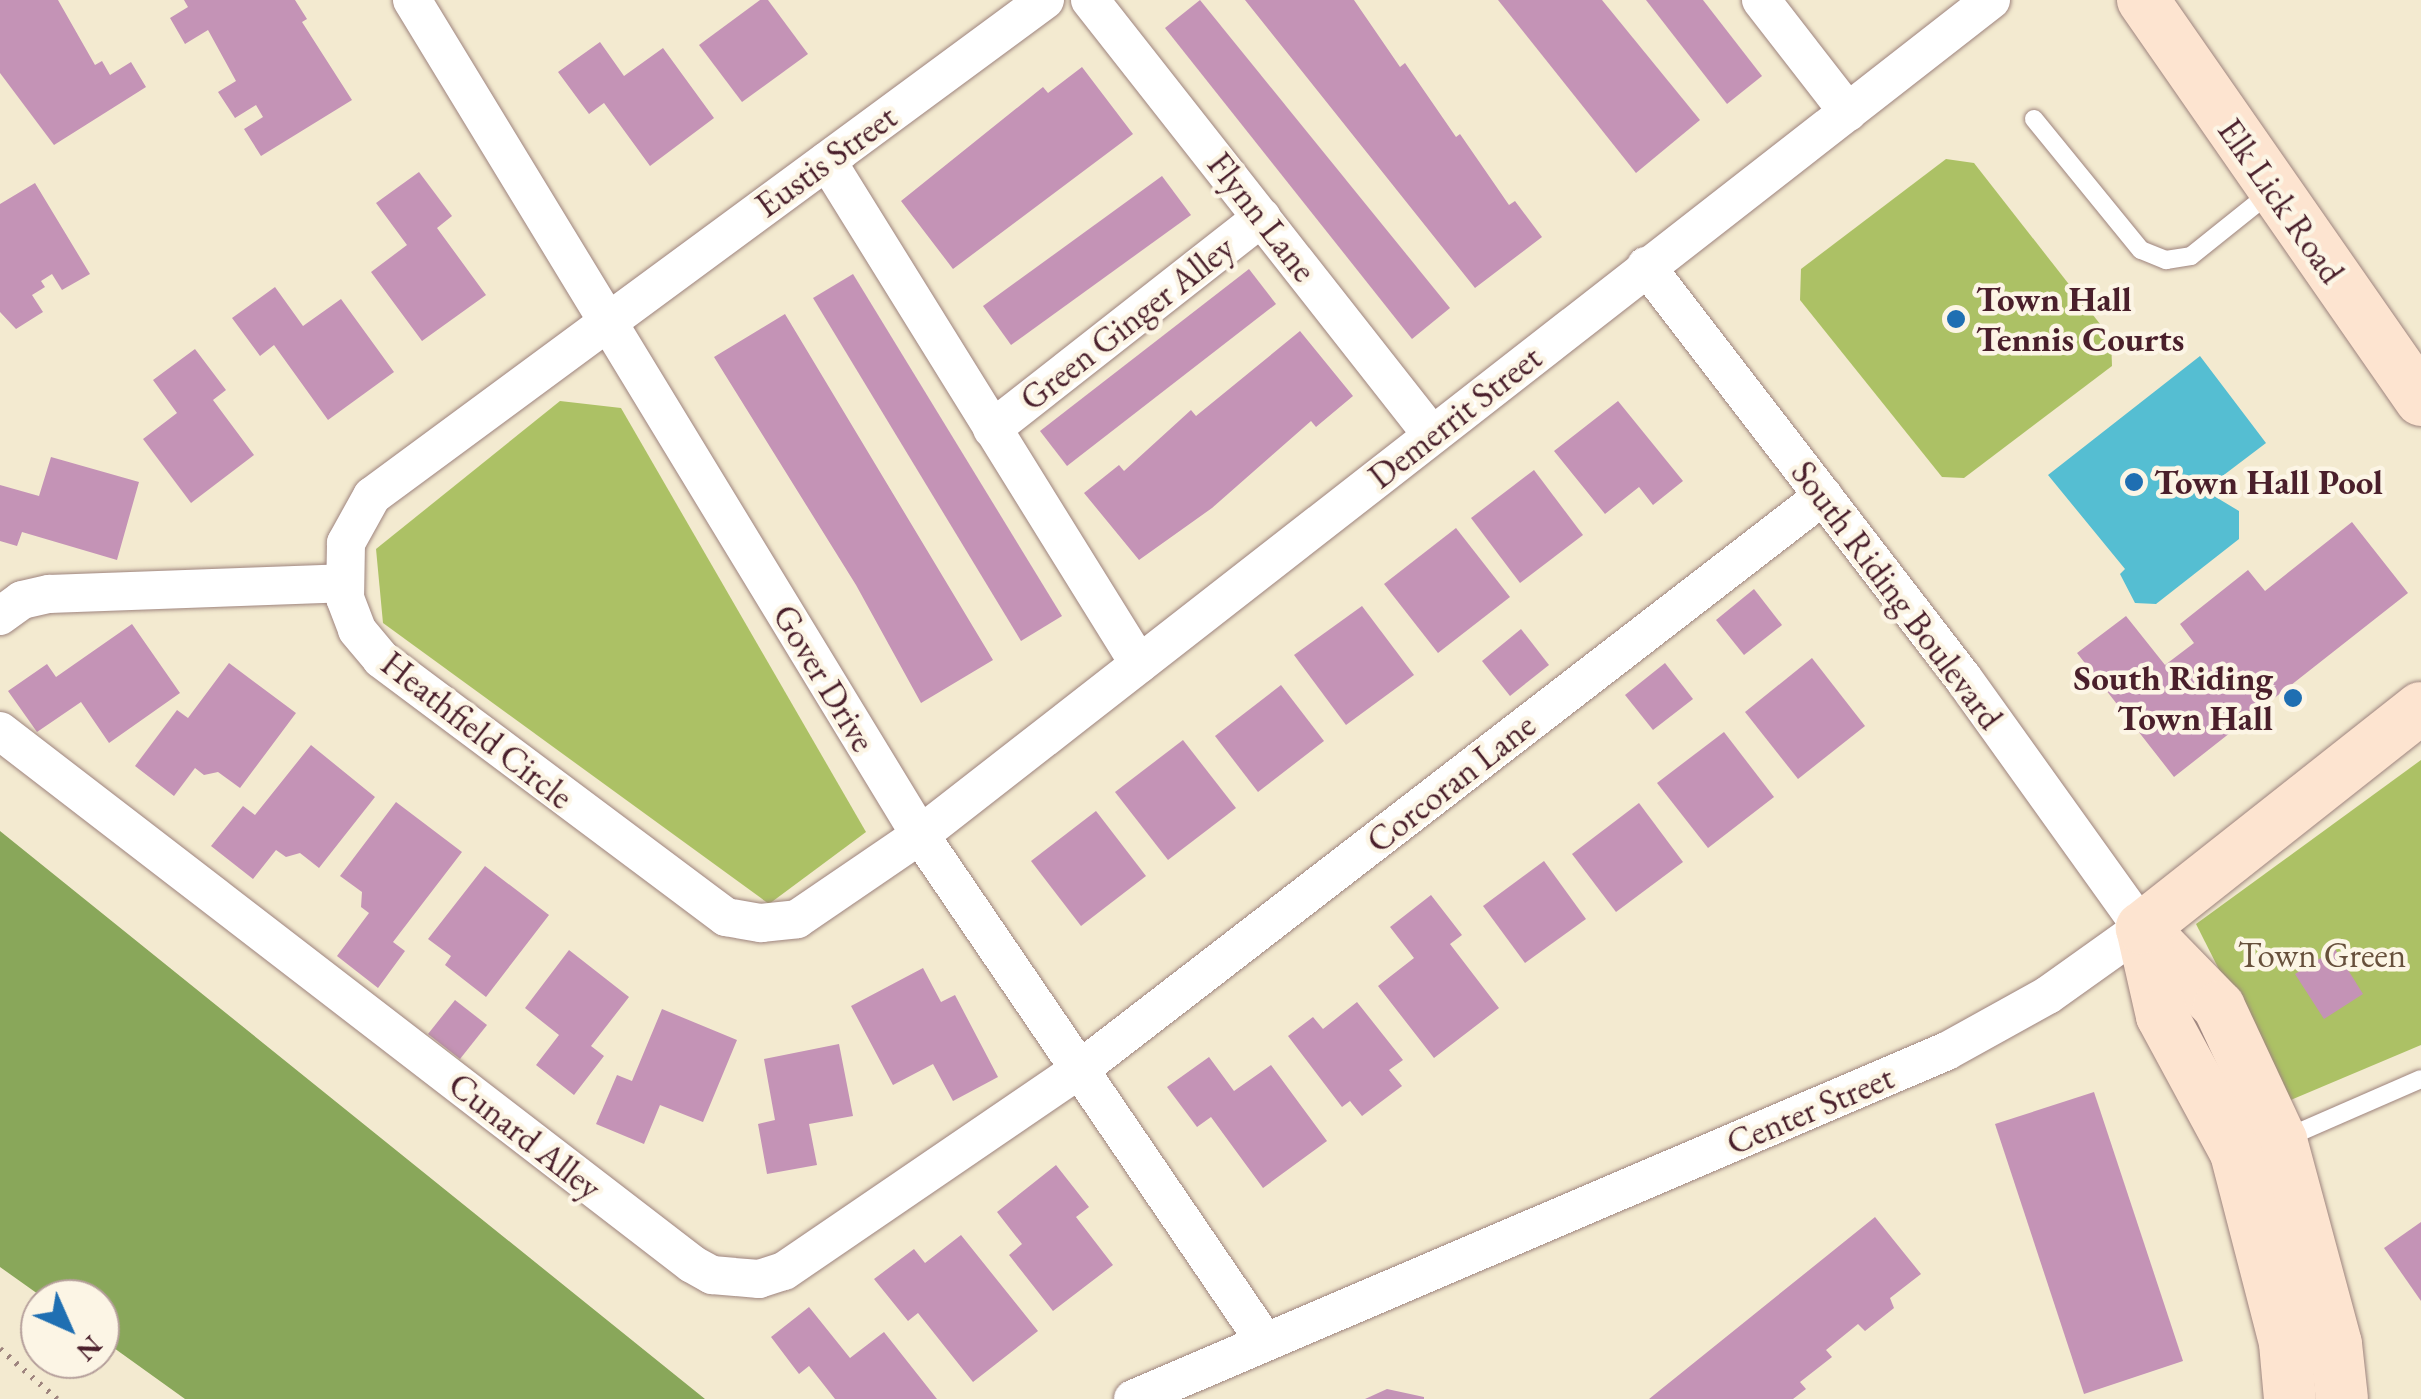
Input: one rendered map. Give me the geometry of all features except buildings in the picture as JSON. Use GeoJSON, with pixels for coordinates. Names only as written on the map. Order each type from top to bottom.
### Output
{"type":"FeatureCollection","features":[{"type":"Feature","properties":{"kind":"street","name":"Gover Drive"},"geometry":{"type":"LineString","coordinates":[[412,0],[920,835],[1263,1339]]}},
{"type":"Feature","properties":{"kind":"street","name":"Eustis Street"},"geometry":{"type":"LineString","coordinates":[[608,323],[1045,0]]}},
{"type":"Feature","properties":{"kind":"street","name":"Flynn Lane"},"geometry":{"type":"LineString","coordinates":[[1090,0],[1432,435]]}},
{"type":"Feature","properties":{"kind":"street"},"geometry":{"type":"LineString","coordinates":[[1762,0],[1848,112]]}},
{"type":"Feature","properties":{"kind":"street","name":"Demerrit Street"},"geometry":{"type":"LineString","coordinates":[[920,835],[1991,0]]}},
{"type":"Feature","properties":{"kind":"street","name":"Elk Lick Road"},"geometry":{"type":"LineString","coordinates":[[2143,0],[2272,191],[2421,400]]}},
{"type":"Feature","properties":{"kind":"street","name":"Green Ginger Alley"},"geometry":{"type":"LineString","coordinates":[[826,161],[1139,664]]}},
{"type":"Feature","properties":{"kind":"street","name":"Green Ginger Alley"},"geometry":{"type":"LineString","coordinates":[[992,429],[1262,217]]}},
{"type":"Feature","properties":{"kind":"street","name":"South Riding Boulevard"},"geometry":{"type":"LineString","coordinates":[[1646,266],[1823,496],[2142,928],[2219,1007],[2281,1140],[2336,1344],[2342,1399]]}},
{"type":"Feature","properties":{"kind":"street","name":"Heathfield Circle"},"geometry":{"type":"LineString","coordinates":[[608,323],[372,496],[346,542],[343,583],[357,630],[381,659],[726,917],[761,923],[797,919],[920,835]]}},
{"type":"Feature","properties":{"kind":"street","name":"Corcoran Lane"},"geometry":{"type":"LineString","coordinates":[[1079,1070],[1823,496]]}},
{"type":"Feature","properties":{"kind":"street"},"geometry":{"type":"LineString","coordinates":[[0,616],[22,600],[49,594],[343,583]]}},
{"type":"Feature","properties":{"kind":"street","name":"Center Street"},"geometry":{"type":"LineString","coordinates":[[1133,1399],[1263,1339],[1947,1051],[2048,995],[2142,928],[2421,708]]}},
{"type":"Feature","properties":{"kind":"street","name":"Cunard Alley"},"geometry":{"type":"LineString","coordinates":[[0,731],[712,1275],[759,1279],[784,1271],[1079,1070]]}},
{"type":"Feature","properties":{"kind":"street","name":"South Riding Boulevard"},"geometry":{"type":"LineString","coordinates":[[2142,928],[2162,1016],[2236,1154],[2284,1343],[2290,1399]]}},
{"type":"Feature","properties":{"kind":"lane"},"geometry":{"type":"LineString","coordinates":[[2034,120],[2141,250],[2166,260],[2191,256],[2272,191]]}},
{"type":"Feature","properties":{"kind":"lane"},"geometry":{"type":"LineString","coordinates":[[2281,1140],[2421,1079]]}},
{"type":"Feature","properties":{"kind":"path"},"geometry":{"type":"LineString","coordinates":[[0,1349],[57,1399]]}},
{"type":"Feature","properties":{"kind":"green space","name":"Town Hall Tennis Courts"},"geometry":{"type":"Polygon","coordinates":[[[1946,159],[1974,163],[2111,338],[2112,366],[1964,478],[1942,477],[1800,300],[1801,269],[1946,159]]]}},
{"type":"Feature","properties":{"kind":"green space"},"geometry":{"type":"Polygon","coordinates":[[[560,401],[621,408],[866,832],[769,904],[383,623],[376,549],[560,401]]]}},
{"type":"Feature","properties":{"kind":"green space","name":"Town Green"},"geometry":{"type":"Polygon","coordinates":[[[2421,760],[2421,1045],[2286,1102],[2196,924],[2421,760]]]}},
{"type":"Feature","properties":{"kind":"green space"},"geometry":{"type":"Polygon","coordinates":[[[0,831],[705,1399],[185,1399],[120,1352],[120,1279],[20,1281],[0,1267],[0,831]]]}},
{"type":"Feature","properties":{"kind":"water","name":"Town Hall Pool"},"geometry":{"type":"Polygon","coordinates":[[[2200,356],[2266,443],[2204,490],[2239,511],[2239,539],[2156,604],[2135,603],[2120,574],[2125,569],[2048,475],[2200,356]]]}},
{"type":"Feature","properties":{"kind":"place","name":"Town Hall Tennis Courts"},"geometry":{"type":"Point","coordinates":[1956,319]}},
{"type":"Feature","properties":{"kind":"place","name":"Town Hall Pool"},"geometry":{"type":"Point","coordinates":[2134,482]}},
{"type":"Feature","properties":{"kind":"place","name":"South Riding Town Hall"},"geometry":{"type":"Point","coordinates":[2293,698]}}]}
